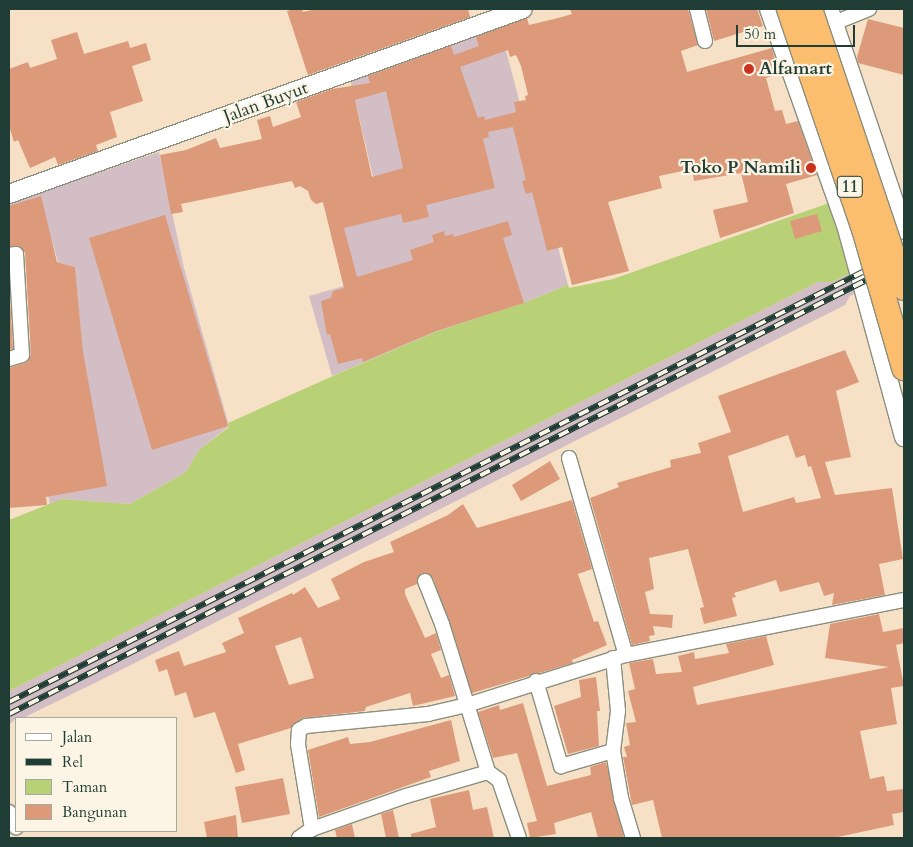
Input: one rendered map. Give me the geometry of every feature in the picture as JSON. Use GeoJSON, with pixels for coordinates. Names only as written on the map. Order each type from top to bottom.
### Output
{"type":"FeatureCollection","features":[{"type":"Feature","properties":{"kind":"highway","name":"11"},"geometry":{"type":"LineString","coordinates":[[789,9],[861,220],[904,368]]}},
{"type":"Feature","properties":{"kind":"highway","name":"11"},"geometry":{"type":"LineString","coordinates":[[810,9],[904,288]]}},
{"type":"Feature","properties":{"kind":"street","name":"Jalan Buyut"},"geometry":{"type":"LineString","coordinates":[[9,194],[522,9]]}},
{"type":"Feature","properties":{"kind":"street"},"geometry":{"type":"LineString","coordinates":[[697,9],[705,40]]}},
{"type":"Feature","properties":{"kind":"street"},"geometry":{"type":"LineString","coordinates":[[769,9],[802,94],[858,265],[904,438]]}},
{"type":"Feature","properties":{"kind":"street"},"geometry":{"type":"LineString","coordinates":[[869,9],[832,16],[903,224]]}},
{"type":"Feature","properties":{"kind":"street"},"geometry":{"type":"LineString","coordinates":[[802,94],[823,108],[836,104],[848,91],[850,70]]}},
{"type":"Feature","properties":{"kind":"street"},"geometry":{"type":"LineString","coordinates":[[9,255],[16,254],[22,355],[9,359]]}},
{"type":"Feature","properties":{"kind":"street"},"geometry":{"type":"LineString","coordinates":[[569,458],[619,656],[618,711],[613,752],[621,798],[632,838]]}},
{"type":"Feature","properties":{"kind":"street"},"geometry":{"type":"LineString","coordinates":[[426,581],[488,772],[499,780],[520,838]]}},
{"type":"Feature","properties":{"kind":"street"},"geometry":{"type":"LineString","coordinates":[[312,829],[298,744],[299,730],[323,724],[428,714],[467,705],[536,681],[619,656],[904,600]]}},
{"type":"Feature","properties":{"kind":"street"},"geometry":{"type":"LineString","coordinates":[[536,681],[562,766],[613,752]]}},
{"type":"Feature","properties":{"kind":"street"},"geometry":{"type":"LineString","coordinates":[[299,838],[312,829],[488,772]]}},
{"type":"Feature","properties":{"kind":"street"},"geometry":{"type":"LineString","coordinates":[[9,812],[15,825]]}},
{"type":"Feature","properties":{"kind":"shaded area"},"geometry":{"type":"Polygon","coordinates":[[[499,24],[568,285],[524,303],[438,331],[332,376],[309,296],[344,286],[323,202],[375,185],[350,79],[499,24]]]}},
{"type":"Feature","properties":{"kind":"shaded area"},"geometry":{"type":"Polygon","coordinates":[[[159,152],[184,268],[229,426],[199,450],[186,472],[130,504],[62,499],[50,506],[24,348],[82,344],[75,267],[58,262],[52,240],[9,252],[9,203],[159,152]]]}},
{"type":"Feature","properties":{"kind":"shaded area"},"geometry":{"type":"Polygon","coordinates":[[[854,271],[860,291],[850,296],[845,305],[109,676],[25,717],[15,717],[9,725],[9,691],[818,282],[833,282],[854,271]]]}},
{"type":"Feature","properties":{"kind":"green space"},"geometry":{"type":"Polygon","coordinates":[[[832,202],[854,271],[833,282],[818,282],[9,691],[9,520],[62,499],[130,504],[186,472],[199,450],[229,427],[228,423],[342,372],[438,331],[524,303],[568,285],[569,288],[613,279],[832,202]]]}},
{"type":"Feature","properties":{"kind":"building"},"geometry":{"type":"Polygon","coordinates":[[[302,9],[303,12],[316,9],[468,9],[470,17],[308,75],[287,11],[302,9]]]}},
{"type":"Feature","properties":{"kind":"building"},"geometry":{"type":"Polygon","coordinates":[[[570,9],[688,9],[698,45],[681,51],[687,72],[772,48],[779,74],[766,78],[775,111],[782,110],[786,124],[798,121],[817,175],[786,184],[794,213],[720,238],[713,210],[748,202],[741,173],[694,181],[692,169],[659,176],[662,188],[608,202],[629,271],[572,285],[562,247],[547,251],[532,192],[526,194],[522,181],[526,180],[513,127],[488,132],[489,137],[483,139],[495,188],[426,205],[429,217],[403,223],[401,214],[344,228],[357,277],[413,260],[410,250],[434,242],[432,235],[444,231],[445,236],[453,234],[454,237],[508,221],[512,235],[503,238],[524,303],[436,331],[363,362],[362,358],[338,364],[330,334],[327,335],[321,301],[331,298],[333,291],[344,288],[323,202],[316,204],[311,200],[308,191],[300,186],[295,188],[292,181],[181,204],[183,212],[171,214],[160,155],[186,150],[216,138],[220,148],[262,139],[257,120],[270,116],[273,127],[301,117],[296,102],[332,89],[370,83],[368,76],[451,46],[454,55],[479,46],[476,37],[527,18],[529,25],[572,14],[570,9]],[[508,50],[460,67],[478,118],[484,116],[485,120],[516,112],[514,102],[526,100],[525,96],[528,95],[521,66],[516,55],[510,57],[508,50]],[[386,91],[355,100],[372,177],[403,168],[386,91]]]}},
{"type":"Feature","properties":{"kind":"building"},"geometry":{"type":"Polygon","coordinates":[[[706,9],[757,9],[763,26],[714,41],[706,9]]]}},
{"type":"Feature","properties":{"kind":"building"},"geometry":{"type":"Polygon","coordinates":[[[868,19],[904,28],[904,75],[858,63],[857,57],[868,19]]]}},
{"type":"Feature","properties":{"kind":"building"},"geometry":{"type":"Polygon","coordinates":[[[77,32],[84,54],[128,41],[130,48],[146,43],[151,60],[132,66],[143,101],[110,112],[117,137],[96,145],[98,151],[58,165],[55,157],[30,168],[18,140],[14,142],[9,126],[9,69],[28,62],[30,68],[57,59],[51,40],[77,32]]]}},
{"type":"Feature","properties":{"kind":"building"},"geometry":{"type":"Polygon","coordinates":[[[41,196],[57,262],[75,267],[83,352],[107,486],[46,497],[47,505],[9,508],[9,368],[28,362],[31,354],[25,253],[20,246],[9,246],[9,206],[41,196]]]}},
{"type":"Feature","properties":{"kind":"building"},"geometry":{"type":"Polygon","coordinates":[[[817,214],[822,231],[795,239],[790,221],[817,214]]]}},
{"type":"Feature","properties":{"kind":"building"},"geometry":{"type":"Polygon","coordinates":[[[165,215],[228,426],[152,450],[89,238],[165,215]]]}},
{"type":"Feature","properties":{"kind":"building"},"geometry":{"type":"Polygon","coordinates":[[[9,280],[13,349],[9,350],[9,280]]]}},
{"type":"Feature","properties":{"kind":"building"},"geometry":{"type":"Polygon","coordinates":[[[845,350],[859,382],[836,391],[851,457],[825,462],[835,495],[892,488],[903,559],[879,564],[885,595],[832,605],[834,593],[824,596],[819,582],[780,592],[776,580],[734,593],[736,597],[732,598],[737,616],[704,624],[700,608],[704,607],[688,549],[649,558],[654,589],[645,592],[650,614],[673,615],[672,628],[653,626],[655,635],[649,636],[650,641],[632,645],[590,498],[619,487],[617,483],[671,467],[670,460],[701,453],[698,443],[731,432],[718,396],[845,350]],[[788,435],[728,456],[743,512],[794,497],[796,503],[821,498],[811,466],[808,467],[805,455],[796,458],[788,435]]]}},
{"type":"Feature","properties":{"kind":"building"},"geometry":{"type":"Polygon","coordinates":[[[550,461],[560,479],[521,501],[512,485],[550,461]]]}},
{"type":"Feature","properties":{"kind":"building"},"geometry":{"type":"Polygon","coordinates":[[[572,500],[592,569],[578,574],[594,622],[598,621],[607,645],[572,660],[573,663],[472,693],[433,578],[422,573],[417,584],[405,589],[405,594],[425,638],[436,633],[441,650],[431,654],[441,678],[449,675],[455,696],[413,706],[410,693],[366,707],[365,711],[302,718],[291,728],[238,744],[245,770],[236,773],[215,712],[194,718],[186,692],[175,696],[167,669],[159,672],[155,660],[179,651],[184,666],[226,652],[222,643],[244,633],[238,618],[292,593],[293,595],[305,587],[318,608],[340,599],[331,579],[364,562],[394,552],[390,542],[448,515],[463,504],[477,528],[572,500]],[[301,637],[275,646],[289,685],[314,678],[301,637]]]}},
{"type":"Feature","properties":{"kind":"building"},"geometry":{"type":"Polygon","coordinates":[[[879,614],[883,632],[904,628],[904,643],[896,645],[904,686],[891,688],[897,724],[860,731],[870,779],[884,776],[887,791],[904,789],[904,812],[892,814],[894,825],[833,838],[662,838],[653,800],[632,805],[623,757],[627,757],[624,747],[630,745],[626,723],[636,722],[628,691],[635,689],[629,663],[653,659],[656,674],[682,672],[678,656],[694,652],[695,659],[729,653],[726,644],[766,636],[774,665],[693,687],[697,705],[889,667],[825,658],[830,624],[879,614]]]}},
{"type":"Feature","properties":{"kind":"building"},"geometry":{"type":"Polygon","coordinates":[[[596,677],[600,711],[597,711],[599,746],[568,754],[554,706],[581,697],[579,680],[596,677]]]}},
{"type":"Feature","properties":{"kind":"building"},"geometry":{"type":"Polygon","coordinates":[[[523,703],[547,786],[591,775],[590,767],[606,762],[624,838],[598,838],[591,812],[554,823],[556,834],[530,838],[527,823],[537,821],[517,753],[493,758],[478,712],[499,705],[500,710],[523,703]]]}},
{"type":"Feature","properties":{"kind":"building"},"geometry":{"type":"Polygon","coordinates":[[[451,720],[460,761],[429,771],[431,777],[319,817],[308,750],[348,737],[350,744],[370,742],[451,720]]]}},
{"type":"Feature","properties":{"kind":"building"},"geometry":{"type":"Polygon","coordinates":[[[283,778],[290,814],[242,823],[235,787],[283,778]]]}},
{"type":"Feature","properties":{"kind":"building"},"geometry":{"type":"Polygon","coordinates":[[[469,790],[473,810],[487,807],[494,838],[411,838],[411,834],[436,827],[430,799],[469,790]]]}},
{"type":"Feature","properties":{"kind":"building"},"geometry":{"type":"Polygon","coordinates":[[[393,810],[399,838],[386,838],[381,814],[393,810]]]}},
{"type":"Feature","properties":{"kind":"building"},"geometry":{"type":"Polygon","coordinates":[[[236,815],[238,838],[207,838],[204,822],[236,815]]]}},
{"type":"Feature","properties":{"kind":"building"},"geometry":{"type":"Polygon","coordinates":[[[352,824],[355,838],[337,838],[335,830],[352,824]]]}},
{"type":"Feature","properties":{"kind":"railway"},"geometry":{"type":"LineString","coordinates":[[9,702],[904,251]]}},
{"type":"Feature","properties":{"kind":"railway"},"geometry":{"type":"LineString","coordinates":[[9,714],[904,261]]}},
{"type":"Feature","properties":{"kind":"place","name":"Alfamart"},"geometry":{"type":"Point","coordinates":[749,69]}},
{"type":"Feature","properties":{"kind":"place","name":"Toko P Namili"},"geometry":{"type":"Point","coordinates":[811,168]}}]}
